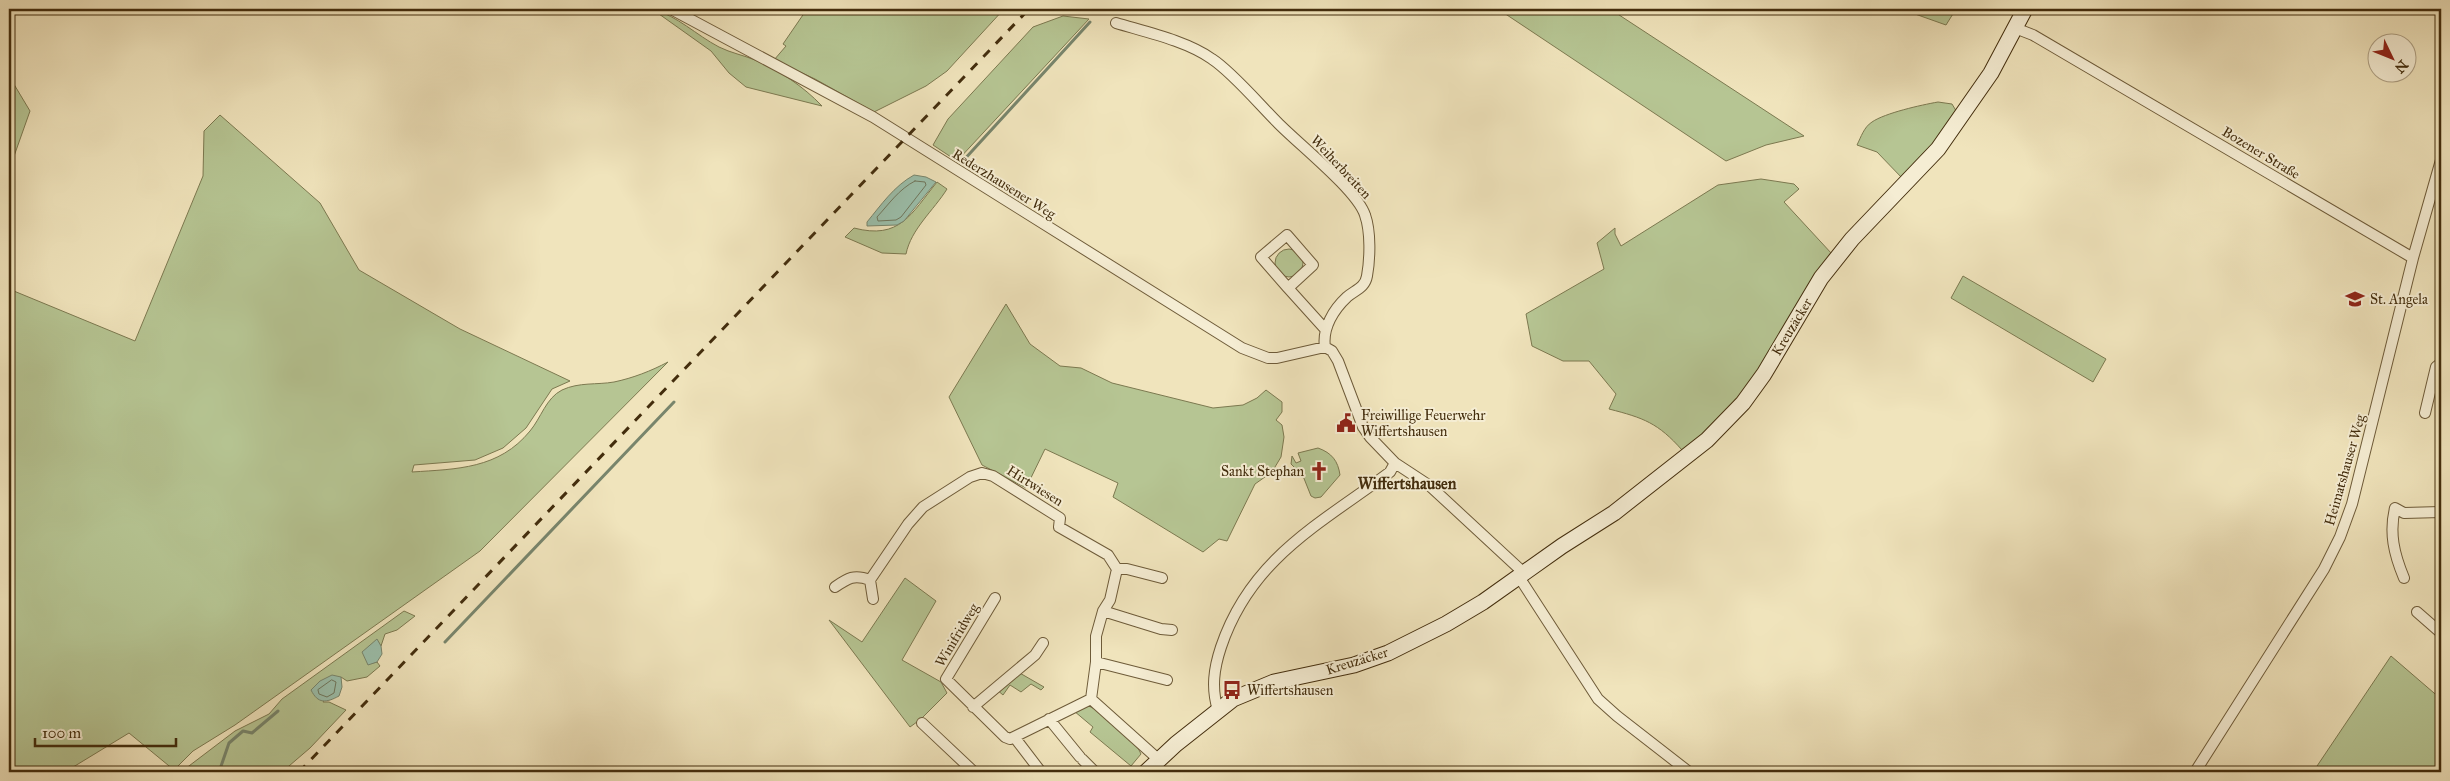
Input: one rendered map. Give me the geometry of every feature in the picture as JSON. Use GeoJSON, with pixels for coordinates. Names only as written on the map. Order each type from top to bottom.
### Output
{"type":"FeatureCollection","features":[{"type":"Feature","properties":{"kind":"street","name":"Rederzhausener Weg"},"geometry":{"type":"LineString","coordinates":[[671,9],[873,117],[1242,348],[1268,358],[1277,358],[1326,347]]}},
{"type":"Feature","properties":{"kind":"street","name":"Kreuzäcker"},"geometry":{"type":"LineString","coordinates":[[1146,772],[1233,699],[1274,682],[1354,665],[1388,653],[1446,624],[1522,575],[1651,486],[1687,458],[1724,424],[1764,374],[1822,278],[1852,239],[1944,141],[1991,73],[2025,9]]}},
{"type":"Feature","properties":{"kind":"street","name":"Weiherbreiten"},"geometry":{"type":"LineString","coordinates":[[1116,23],[1197,50],[1214,59],[1280,126],[1317,158],[1354,198],[1365,214],[1368,234],[1367,277],[1360,288],[1348,296],[1336,310],[1326,329],[1326,347]]}},
{"type":"Feature","properties":{"kind":"street","name":"Bozener Straße"},"geometry":{"type":"LineString","coordinates":[[2015,28],[2032,35],[2413,258]]}},
{"type":"Feature","properties":{"kind":"street"},"geometry":{"type":"LineString","coordinates":[[2413,258],[2439,177],[2441,160]]}},
{"type":"Feature","properties":{"kind":"street"},"geometry":{"type":"LineString","coordinates":[[1288,288],[1313,265],[1287,234],[1261,257],[1288,288],[1326,329]]}},
{"type":"Feature","properties":{"kind":"street","name":"Heimatshauser Weg"},"geometry":{"type":"LineString","coordinates":[[2195,772],[2324,569],[2340,537],[2352,504],[2413,258]]}},
{"type":"Feature","properties":{"kind":"street"},"geometry":{"type":"LineString","coordinates":[[1326,347],[1332,351],[1338,361],[1363,427],[1395,464],[1430,486],[1522,575],[1598,699],[1689,772]]}},
{"type":"Feature","properties":{"kind":"street"},"geometry":{"type":"LineString","coordinates":[[2425,413],[2436,368],[2441,363]]}},
{"type":"Feature","properties":{"kind":"street"},"geometry":{"type":"LineString","coordinates":[[1218,710],[1212,688],[1230,622],[1239,604],[1281,553],[1318,522],[1390,472],[1395,464]]}},
{"type":"Feature","properties":{"kind":"street","name":"Hirtwiesen"},"geometry":{"type":"LineString","coordinates":[[870,580],[908,524],[923,507],[970,477],[982,473],[993,476],[1060,518],[1058,527],[1108,555],[1117,569]]}},
{"type":"Feature","properties":{"kind":"street"},"geometry":{"type":"LineString","coordinates":[[2404,578],[2394,552],[2392,521],[2395,508],[2404,513],[2441,512]]}},
{"type":"Feature","properties":{"kind":"street"},"geometry":{"type":"LineString","coordinates":[[1090,699],[1096,662],[1096,636],[1102,611],[1110,600],[1117,569],[1127,569],[1162,578]]}},
{"type":"Feature","properties":{"kind":"street"},"geometry":{"type":"LineString","coordinates":[[835,587],[849,577],[859,576],[870,580],[873,600]]}},
{"type":"Feature","properties":{"kind":"street","name":"Winifridweg"},"geometry":{"type":"LineString","coordinates":[[995,598],[946,679],[1005,737],[1015,738],[1041,772]]}},
{"type":"Feature","properties":{"kind":"street"},"geometry":{"type":"LineString","coordinates":[[1102,611],[1160,629],[1172,630]]}},
{"type":"Feature","properties":{"kind":"street"},"geometry":{"type":"LineString","coordinates":[[2417,612],[2441,633]]}},
{"type":"Feature","properties":{"kind":"street"},"geometry":{"type":"LineString","coordinates":[[973,707],[1035,655],[1043,643]]}},
{"type":"Feature","properties":{"kind":"street"},"geometry":{"type":"LineString","coordinates":[[1096,662],[1167,680]]}},
{"type":"Feature","properties":{"kind":"street"},"geometry":{"type":"LineString","coordinates":[[1015,738],[1090,699]]}},
{"type":"Feature","properties":{"kind":"street"},"geometry":{"type":"LineString","coordinates":[[1090,699],[1158,760]]}},
{"type":"Feature","properties":{"kind":"street"},"geometry":{"type":"LineString","coordinates":[[1049,719],[1095,772]]}},
{"type":"Feature","properties":{"kind":"street"},"geometry":{"type":"LineString","coordinates":[[922,723],[974,772]]}},
{"type":"Feature","properties":{"kind":"shaded area"},"geometry":{"type":"Polygon","coordinates":[[[652,9],[679,21],[719,47],[755,60],[773,69],[799,86],[822,106],[746,87],[729,73],[711,51],[652,9]]]}},
{"type":"Feature","properties":{"kind":"shaded area"},"geometry":{"type":"Polygon","coordinates":[[[807,9],[1004,9],[947,71],[926,86],[874,112],[815,79],[774,60],[786,46],[783,44],[807,9]]]}},
{"type":"Feature","properties":{"kind":"shaded area"},"geometry":{"type":"Polygon","coordinates":[[[1498,9],[1610,9],[1804,136],[1766,145],[1726,161],[1498,9]]]}},
{"type":"Feature","properties":{"kind":"shaded area"},"geometry":{"type":"Polygon","coordinates":[[[1901,9],[1956,9],[1946,25],[1901,9]]]}},
{"type":"Feature","properties":{"kind":"shaded area"},"geometry":{"type":"Polygon","coordinates":[[[1063,16],[1089,19],[957,161],[933,145],[948,119],[1033,27],[1063,16]]]}},
{"type":"Feature","properties":{"kind":"shaded area"},"geometry":{"type":"Polygon","coordinates":[[[9,76],[30,111],[13,159],[9,161],[9,76]]]}},
{"type":"Feature","properties":{"kind":"shaded area"},"geometry":{"type":"Polygon","coordinates":[[[1938,102],[1952,104],[1958,114],[1903,179],[1877,152],[1857,145],[1863,132],[1872,122],[1904,110],[1938,102]]]}},
{"type":"Feature","properties":{"kind":"shaded area"},"geometry":{"type":"Polygon","coordinates":[[[220,115],[320,203],[359,270],[460,329],[570,381],[552,389],[526,428],[503,448],[475,460],[414,465],[412,472],[461,468],[491,460],[518,444],[534,426],[552,398],[562,390],[568,387],[621,380],[642,374],[668,362],[480,551],[235,725],[193,751],[174,770],[129,733],[65,772],[9,772],[9,289],[135,341],[203,176],[204,131],[220,115]]]}},
{"type":"Feature","properties":{"kind":"shaded area"},"geometry":{"type":"Polygon","coordinates":[[[1761,179],[1794,184],[1799,189],[1784,202],[1832,254],[1759,373],[1711,431],[1682,450],[1665,433],[1650,423],[1632,415],[1609,409],[1616,394],[1589,361],[1563,361],[1532,346],[1526,314],[1604,269],[1597,243],[1615,228],[1615,234],[1621,246],[1718,185],[1761,179]]]}},
{"type":"Feature","properties":{"kind":"shaded area"},"geometry":{"type":"Polygon","coordinates":[[[937,182],[947,189],[918,228],[906,254],[882,253],[845,237],[854,228],[870,231],[883,230],[903,222],[937,182]]]}},
{"type":"Feature","properties":{"kind":"shaded area"},"geometry":{"type":"Polygon","coordinates":[[[1289,249],[1299,253],[1303,263],[1299,273],[1289,277],[1279,273],[1275,263],[1279,253],[1289,249]]]}},
{"type":"Feature","properties":{"kind":"shaded area"},"geometry":{"type":"Polygon","coordinates":[[[1963,276],[2106,359],[2093,382],[1951,298],[1963,276]]]}},
{"type":"Feature","properties":{"kind":"shaded area"},"geometry":{"type":"Polygon","coordinates":[[[1006,304],[1030,344],[1060,366],[1081,368],[1112,383],[1213,408],[1243,405],[1257,398],[1266,390],[1282,402],[1282,412],[1276,420],[1282,425],[1284,437],[1281,457],[1272,472],[1255,484],[1227,541],[1219,539],[1203,552],[1113,497],[1118,483],[1045,449],[1026,488],[982,465],[949,397],[1006,304]]]}},
{"type":"Feature","properties":{"kind":"shaded area"},"geometry":{"type":"Polygon","coordinates":[[[1318,448],[1334,458],[1340,475],[1321,497],[1315,498],[1311,496],[1303,476],[1291,464],[1292,456],[1296,463],[1301,461],[1298,453],[1318,448]]]}},
{"type":"Feature","properties":{"kind":"shaded area"},"geometry":{"type":"Polygon","coordinates":[[[905,578],[936,601],[902,660],[941,682],[947,693],[921,719],[910,727],[829,620],[862,642],[905,578]]]}},
{"type":"Feature","properties":{"kind":"shaded area"},"geometry":{"type":"Polygon","coordinates":[[[404,611],[415,616],[397,630],[385,634],[381,646],[377,640],[368,664],[377,662],[380,666],[367,677],[347,681],[341,677],[323,702],[329,702],[346,710],[310,748],[282,772],[181,772],[235,731],[269,714],[282,699],[404,611]]]}},
{"type":"Feature","properties":{"kind":"shaded area"},"geometry":{"type":"Polygon","coordinates":[[[2391,656],[2441,699],[2441,772],[2313,772],[2391,656]]]}},
{"type":"Feature","properties":{"kind":"shaded area"},"geometry":{"type":"Polygon","coordinates":[[[1018,672],[1044,687],[1041,690],[1031,684],[1021,692],[1010,685],[1003,695],[996,689],[1018,672]]]}},
{"type":"Feature","properties":{"kind":"shaded area"},"geometry":{"type":"Polygon","coordinates":[[[1089,706],[1098,711],[1138,748],[1141,754],[1131,766],[1090,732],[1093,727],[1074,711],[1089,706]]]}},
{"type":"Feature","properties":{"kind":"water"},"geometry":{"type":"Polygon","coordinates":[[[914,175],[926,177],[936,182],[904,221],[897,225],[867,226],[867,222],[888,196],[914,175]]]}},
{"type":"Feature","properties":{"kind":"water"},"geometry":{"type":"Polygon","coordinates":[[[377,639],[381,646],[382,654],[377,662],[368,665],[362,652],[377,639]]]}},
{"type":"Feature","properties":{"kind":"water"},"geometry":{"type":"Polygon","coordinates":[[[332,675],[341,677],[342,687],[339,696],[326,701],[316,698],[311,690],[320,681],[332,675]]]}},
{"type":"Feature","properties":{"kind":"waterway"},"geometry":{"type":"LineString","coordinates":[[962,162],[1090,22]]}},
{"type":"Feature","properties":{"kind":"waterway"},"geometry":{"type":"LineString","coordinates":[[445,642],[674,402]]}},
{"type":"Feature","properties":{"kind":"waterway"},"geometry":{"type":"LineString","coordinates":[[219,772],[229,743],[243,731],[252,733],[278,711]]}},
{"type":"Feature","properties":{"kind":"railway"},"geometry":{"type":"LineString","coordinates":[[299,772],[1029,9]]}},
{"type":"Feature","properties":{"kind":"place","name":"St. Angela"},"geometry":{"type":"Point","coordinates":[2355,299]}},
{"type":"Feature","properties":{"kind":"place","name":"Freiwillige Feuerwehr Wiffertshausen"},"geometry":{"type":"Point","coordinates":[1346,423]}},
{"type":"Feature","properties":{"kind":"place","name":"Sankt Stephan"},"geometry":{"type":"Point","coordinates":[1319,471]}},
{"type":"Feature","properties":{"kind":"place","name":"Wiffertshausen"},"geometry":{"type":"Point","coordinates":[1232,690]}},
{"type":"Feature","properties":{"kind":"district","name":"Wiffertshausen"},"geometry":{"type":"Point","coordinates":[1407,483]}}]}
